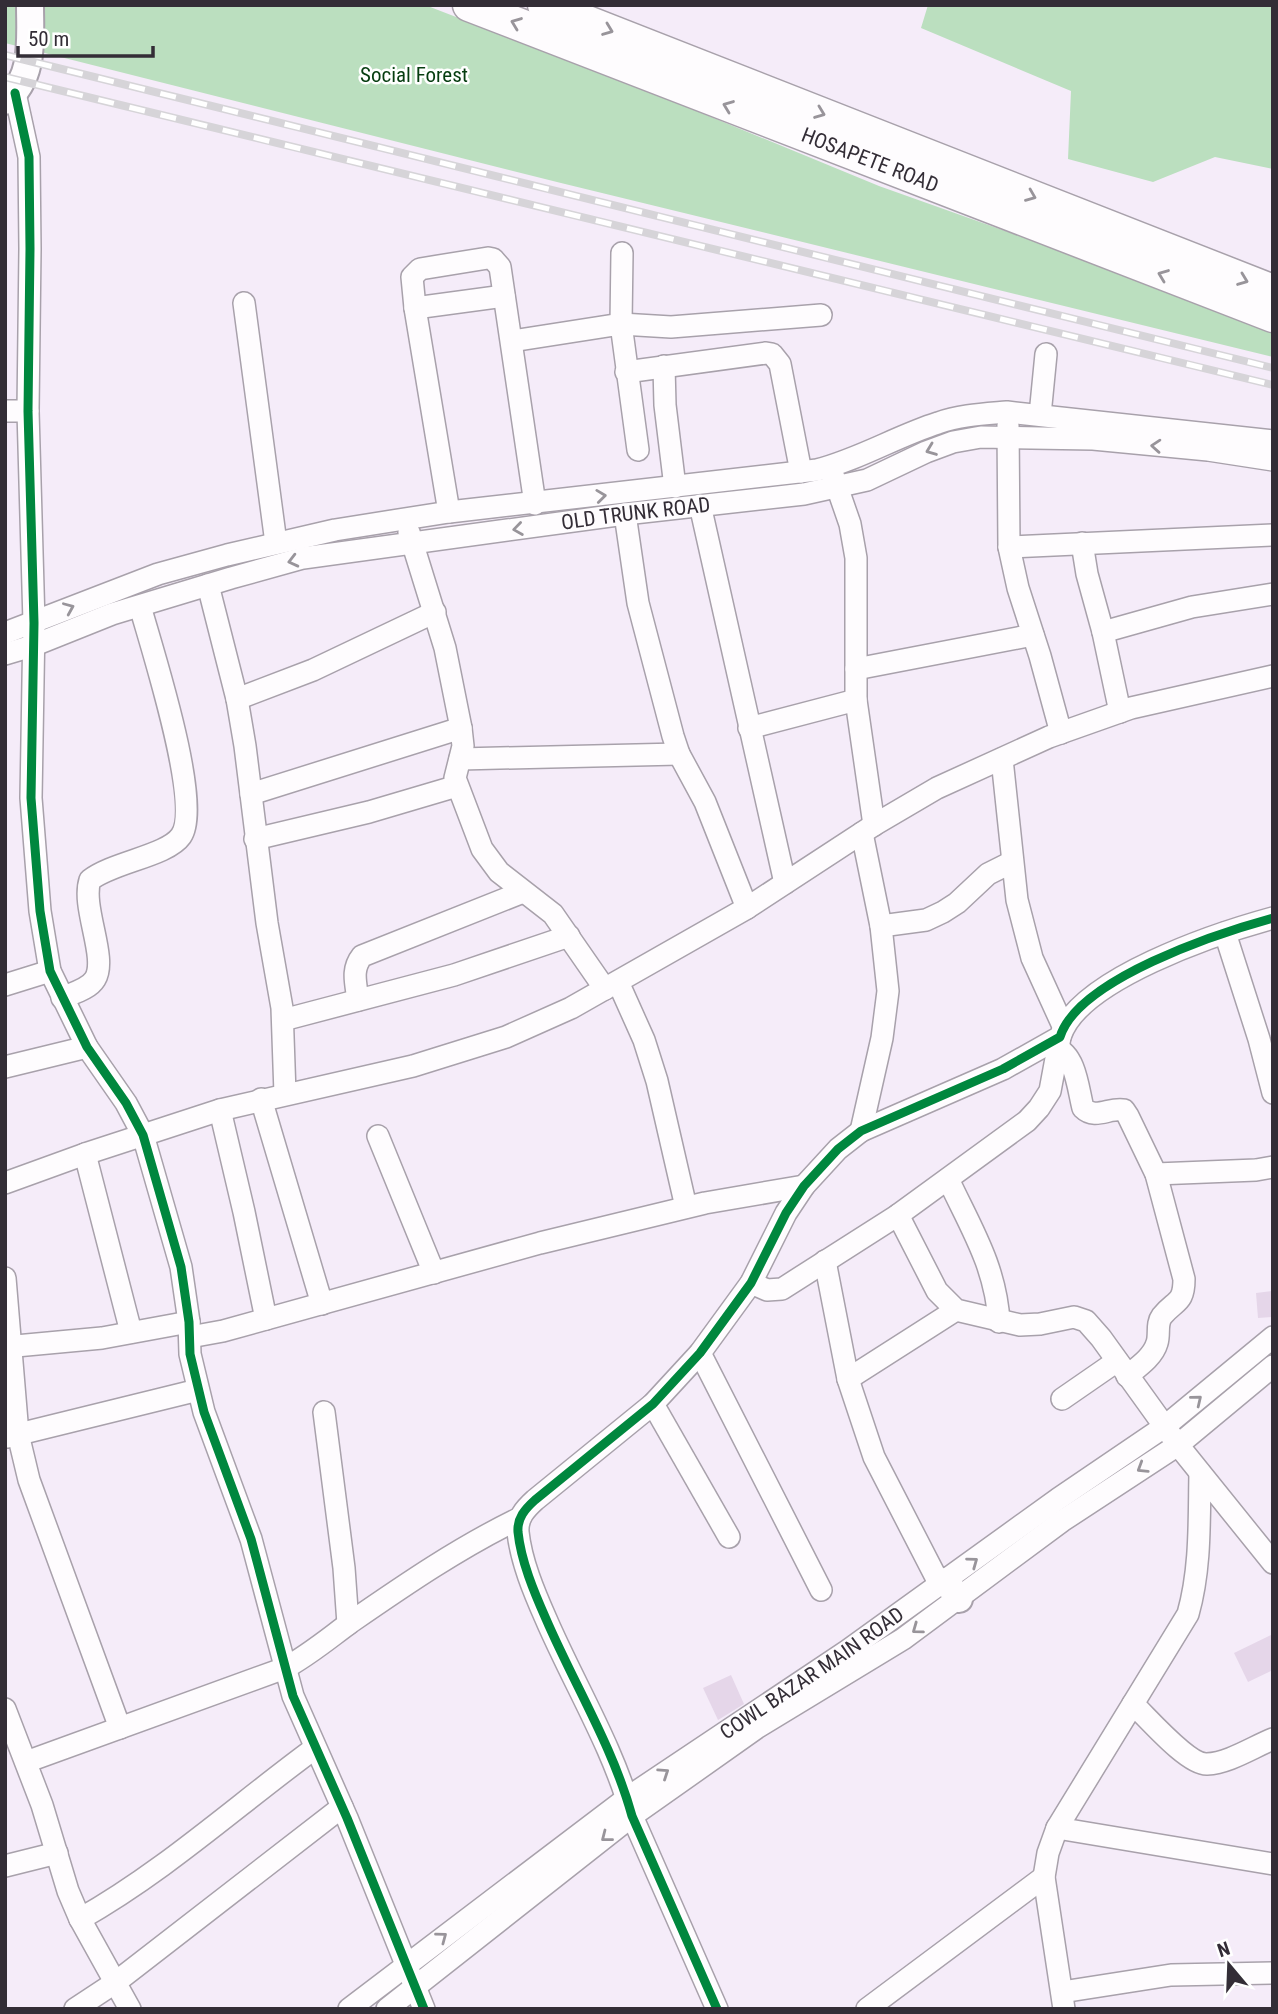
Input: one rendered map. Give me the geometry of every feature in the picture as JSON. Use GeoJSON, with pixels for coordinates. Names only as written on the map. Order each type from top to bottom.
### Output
{"type":"FeatureCollection","features":[{"type":"Feature","properties":{"kind":"highway","name":"HOSAPETE ROAD"},"geometry":{"type":"LineString","coordinates":[[469,5],[1273,316]]}},
{"type":"Feature","properties":{"kind":"highway","name":"HOSAPETE ROAD"},"geometry":{"type":"LineString","coordinates":[[544,5],[1273,291]]}},
{"type":"Feature","properties":{"kind":"main road"},"geometry":{"type":"LineString","coordinates":[[10,97],[29,61],[30,5]]}},
{"type":"Feature","properties":{"kind":"street"},"geometry":{"type":"LineString","coordinates":[[10,97],[29,157],[28,411],[34,623],[30,764],[40,911],[50,971],[87,1047],[126,1103],[143,1135],[181,1267],[190,1354],[198,1390],[251,1539],[293,1696],[342,1807],[424,2009]]}},
{"type":"Feature","properties":{"kind":"street"},"geometry":{"type":"LineString","coordinates":[[622,253],[621,324],[638,450]]}},
{"type":"Feature","properties":{"kind":"street"},"geometry":{"type":"LineString","coordinates":[[449,512],[412,277],[420,269],[488,258],[493,259],[500,267],[534,504]]}},
{"type":"Feature","properties":{"kind":"street"},"geometry":{"type":"LineString","coordinates":[[415,308],[504,296]]}},
{"type":"Feature","properties":{"kind":"street"},"geometry":{"type":"LineString","coordinates":[[244,303],[276,543]]}},
{"type":"Feature","properties":{"kind":"street"},"geometry":{"type":"LineString","coordinates":[[512,341],[621,324],[671,327],[821,315]]}},
{"type":"Feature","properties":{"kind":"street"},"geometry":{"type":"LineString","coordinates":[[626,372],[766,353],[777,358],[801,472]]}},
{"type":"Feature","properties":{"kind":"street"},"geometry":{"type":"LineString","coordinates":[[1040,415],[1046,354]]}},
{"type":"Feature","properties":{"kind":"street"},"geometry":{"type":"LineString","coordinates":[[664,366],[665,405],[675,487]]}},
{"type":"Feature","properties":{"kind":"street"},"geometry":{"type":"LineString","coordinates":[[5,411],[28,411]]}},
{"type":"Feature","properties":{"kind":"street"},"geometry":{"type":"LineString","coordinates":[[1007,412],[1009,547],[1018,589],[1061,733]]}},
{"type":"Feature","properties":{"kind":"street"},"geometry":{"type":"LineString","coordinates":[[5,633],[158,574],[276,543],[335,530],[449,512],[830,467],[857,458],[928,426],[966,416],[1007,412],[1273,441]]}},
{"type":"Feature","properties":{"kind":"street","name":"OLD TRUNK ROAD"},"geometry":{"type":"LineString","coordinates":[[5,654],[140,606],[303,558],[625,514],[804,494],[867,480],[926,452],[953,442],[981,437],[1093,439],[1208,450],[1273,460]]}},
{"type":"Feature","properties":{"kind":"street"},"geometry":{"type":"LineString","coordinates":[[830,467],[850,524],[856,558],[856,701],[868,829],[888,991],[882,1038],[861,1131]]}},
{"type":"Feature","properties":{"kind":"street"},"geometry":{"type":"LineString","coordinates":[[700,505],[785,883]]}},
{"type":"Feature","properties":{"kind":"street"},"geometry":{"type":"LineString","coordinates":[[625,514],[638,603],[679,754],[705,802],[747,908]]}},
{"type":"Feature","properties":{"kind":"street"},"geometry":{"type":"LineString","coordinates":[[406,520],[445,649],[461,729],[463,746],[455,778],[482,849],[499,873],[553,914],[612,986],[644,1041],[657,1081],[686,1207]]}},
{"type":"Feature","properties":{"kind":"street"},"geometry":{"type":"LineString","coordinates":[[1009,547],[1273,535]]}},
{"type":"Feature","properties":{"kind":"street"},"geometry":{"type":"LineString","coordinates":[[1082,543],[1120,712]]}},
{"type":"Feature","properties":{"kind":"street"},"geometry":{"type":"LineString","coordinates":[[208,585],[237,699],[283,1020],[285,1094]]}},
{"type":"Feature","properties":{"kind":"street"},"geometry":{"type":"LineString","coordinates":[[1103,632],[1192,607],[1273,594]]}},
{"type":"Feature","properties":{"kind":"street"},"geometry":{"type":"LineString","coordinates":[[62,998],[89,985],[97,977],[99,965],[88,896],[90,880],[111,868],[169,847],[181,836],[186,823],[187,800],[176,740],[140,606]]}},
{"type":"Feature","properties":{"kind":"street"},"geometry":{"type":"LineString","coordinates":[[237,699],[313,670],[435,612]]}},
{"type":"Feature","properties":{"kind":"street"},"geometry":{"type":"LineString","coordinates":[[856,669],[1033,635]]}},
{"type":"Feature","properties":{"kind":"street"},"geometry":{"type":"LineString","coordinates":[[5,1183],[220,1110],[413,1066],[506,1037],[612,986],[747,908],[868,829],[937,788],[1061,733],[1120,712],[1273,676]]}},
{"type":"Feature","properties":{"kind":"street"},"geometry":{"type":"LineString","coordinates":[[749,728],[856,701]]}},
{"type":"Feature","properties":{"kind":"street"},"geometry":{"type":"LineString","coordinates":[[251,794],[461,729]]}},
{"type":"Feature","properties":{"kind":"street"},"geometry":{"type":"LineString","coordinates":[[460,760],[679,754]]}},
{"type":"Feature","properties":{"kind":"street"},"geometry":{"type":"LineString","coordinates":[[1002,759],[1017,900],[1032,958],[1070,1060],[1083,1108],[1087,1113],[1095,1114],[1124,1110],[1156,1174],[1184,1279],[1181,1300],[1158,1324],[1158,1340],[1153,1353],[1062,1399]]}},
{"type":"Feature","properties":{"kind":"street"},"geometry":{"type":"LineString","coordinates":[[255,839],[369,812],[457,786]]}},
{"type":"Feature","properties":{"kind":"street"},"geometry":{"type":"LineString","coordinates":[[881,926],[926,920],[957,902],[988,874],[1012,862]]}},
{"type":"Feature","properties":{"kind":"street"},"geometry":{"type":"LineString","coordinates":[[358,1000],[354,971],[355,964],[362,956],[523,892]]}},
{"type":"Feature","properties":{"kind":"street"},"geometry":{"type":"LineString","coordinates":[[751,1283],[767,1290],[782,1289],[898,1215],[1027,1121],[1050,1091],[1060,1037],[1083,1004],[1146,964],[1225,933],[1273,918]]}},
{"type":"Feature","properties":{"kind":"street"},"geometry":{"type":"LineString","coordinates":[[1225,933],[1259,1039],[1273,1093]]}},
{"type":"Feature","properties":{"kind":"street"},"geometry":{"type":"LineString","coordinates":[[283,1020],[454,975],[569,936]]}},
{"type":"Feature","properties":{"kind":"street"},"geometry":{"type":"LineString","coordinates":[[5,985],[50,971]]}},
{"type":"Feature","properties":{"kind":"street"},"geometry":{"type":"LineString","coordinates":[[717,2009],[600,1735],[534,1590],[518,1532],[520,1518],[535,1500],[653,1404],[700,1353],[751,1283],[786,1213],[804,1186],[838,1149],[861,1131],[994,1074],[1060,1037]]}},
{"type":"Feature","properties":{"kind":"street"},"geometry":{"type":"LineString","coordinates":[[5,1067],[87,1047]]}},
{"type":"Feature","properties":{"kind":"street"},"geometry":{"type":"LineString","coordinates":[[261,1099],[322,1304]]}},
{"type":"Feature","properties":{"kind":"street"},"geometry":{"type":"LineString","coordinates":[[220,1110],[266,1319]]}},
{"type":"Feature","properties":{"kind":"street"},"geometry":{"type":"LineString","coordinates":[[377,1136],[434,1273]]}},
{"type":"Feature","properties":{"kind":"street"},"geometry":{"type":"LineString","coordinates":[[85,1154],[131,1332]]}},
{"type":"Feature","properties":{"kind":"street"},"geometry":{"type":"LineString","coordinates":[[1156,1174],[1244,1171],[1273,1167]]}},
{"type":"Feature","properties":{"kind":"street"},"geometry":{"type":"LineString","coordinates":[[948,1180],[989,1267],[996,1291],[999,1322]]}},
{"type":"Feature","properties":{"kind":"street"},"geometry":{"type":"LineString","coordinates":[[9,1347],[131,1332],[189,1329],[223,1331],[540,1243],[686,1207],[804,1186]]}},
{"type":"Feature","properties":{"kind":"street"},"geometry":{"type":"LineString","coordinates":[[898,1215],[937,1291],[956,1310],[1020,1325],[1041,1325],[1074,1317],[1086,1321],[1178,1446],[1273,1563]]}},
{"type":"Feature","properties":{"kind":"street"},"geometry":{"type":"LineString","coordinates":[[825,1261],[848,1379],[874,1457],[948,1588]]}},
{"type":"Feature","properties":{"kind":"street"},"geometry":{"type":"LineString","coordinates":[[5,1278],[11,1436],[120,1728]]}},
{"type":"Feature","properties":{"kind":"street"},"geometry":{"type":"LineString","coordinates":[[848,1379],[956,1310]]}},
{"type":"Feature","properties":{"kind":"street"},"geometry":{"type":"LineString","coordinates":[[349,2009],[405,1964],[629,1807],[903,1639],[948,1588],[1058,1499],[1164,1427],[1273,1337]]}},
{"type":"Feature","properties":{"kind":"street"},"geometry":{"type":"LineString","coordinates":[[700,1353],[821,1590]]}},
{"type":"Feature","properties":{"kind":"street"},"geometry":{"type":"LineString","coordinates":[[948,1588],[1062,1521],[1178,1446],[1273,1366]]}},
{"type":"Feature","properties":{"kind":"street"},"geometry":{"type":"LineString","coordinates":[[11,1436],[198,1390]]}},
{"type":"Feature","properties":{"kind":"street"},"geometry":{"type":"LineString","coordinates":[[653,1404],[729,1537]]}},
{"type":"Feature","properties":{"kind":"street"},"geometry":{"type":"LineString","coordinates":[[324,1412],[344,1568],[348,1625]]}},
{"type":"Feature","properties":{"kind":"street"},"geometry":{"type":"LineString","coordinates":[[1200,1473],[1197,1562],[1194,1595],[1188,1614],[1056,1828],[1044,1877],[1063,2000],[1171,1975],[1273,1973]]}},
{"type":"Feature","properties":{"kind":"street"},"geometry":{"type":"LineString","coordinates":[[26,1762],[285,1668],[312,1653],[348,1625],[455,1552],[520,1518]]}},
{"type":"Feature","properties":{"kind":"street"},"geometry":{"type":"LineString","coordinates":[[1133,1704],[1190,1758],[1205,1765],[1221,1762],[1273,1739]]}},
{"type":"Feature","properties":{"kind":"street"},"geometry":{"type":"LineString","coordinates":[[5,1709],[26,1762],[68,1891],[80,1919],[130,2009]]}},
{"type":"Feature","properties":{"kind":"street"},"geometry":{"type":"LineString","coordinates":[[80,1919],[113,1901],[173,1860],[315,1748]]}},
{"type":"Feature","properties":{"kind":"street"},"geometry":{"type":"LineString","coordinates":[[75,2009],[116,1982],[342,1807]]}},
{"type":"Feature","properties":{"kind":"street"},"geometry":{"type":"LineString","coordinates":[[387,2009],[629,1807]]}},
{"type":"Feature","properties":{"kind":"street"},"geometry":{"type":"LineString","coordinates":[[1056,1828],[1273,1864]]}},
{"type":"Feature","properties":{"kind":"street"},"geometry":{"type":"LineString","coordinates":[[5,1866],[57,1853]]}},
{"type":"Feature","properties":{"kind":"street"},"geometry":{"type":"LineString","coordinates":[[867,2009],[1044,1877]]}},
{"type":"Feature","properties":{"kind":"green space","name":"Social Forest"},"geometry":{"type":"Polygon","coordinates":[[[5,5],[425,5],[641,88],[879,186],[1273,326],[1273,357],[561,183],[5,43],[5,5]]]}},
{"type":"Feature","properties":{"kind":"green space"},"geometry":{"type":"Polygon","coordinates":[[[928,5],[1273,5],[1273,169],[1215,157],[1153,182],[1068,159],[1071,91],[921,28],[928,5]]]}},
{"type":"Feature","properties":{"kind":"building"},"geometry":{"type":"Polygon","coordinates":[[[1273,1291],[1273,1317],[1258,1318],[1256,1293],[1273,1291]]]}},
{"type":"Feature","properties":{"kind":"building"},"geometry":{"type":"Polygon","coordinates":[[[1273,1634],[1273,1670],[1248,1682],[1234,1653],[1273,1634]]]}},
{"type":"Feature","properties":{"kind":"building"},"geometry":{"type":"Polygon","coordinates":[[[731,1675],[744,1704],[718,1720],[703,1688],[731,1675]]]}},
{"type":"Feature","properties":{"kind":"railway"},"geometry":{"type":"LineString","coordinates":[[5,55],[1273,368]]}},
{"type":"Feature","properties":{"kind":"railway"},"geometry":{"type":"LineString","coordinates":[[5,77],[1273,385]]}},
{"type":"Feature","properties":{"kind":"cycle path"},"geometry":{"type":"LineString","coordinates":[[15,93],[29,157],[28,411],[34,623],[31,798],[40,911],[50,971],[87,1047],[126,1103],[143,1135],[181,1267],[189,1322],[190,1354],[204,1412],[251,1539],[293,1696],[347,1818],[424,2009]]}},
{"type":"Feature","properties":{"kind":"cycle path"},"geometry":{"type":"LineString","coordinates":[[717,2009],[632,1816],[604,1740],[537,1598],[520,1543],[520,1518],[535,1500],[653,1404],[700,1353],[751,1283],[786,1213],[804,1186],[838,1149],[861,1131],[1003,1069],[1060,1037],[1072,1016],[1093,996],[1153,961],[1219,935],[1273,918]]}}]}
